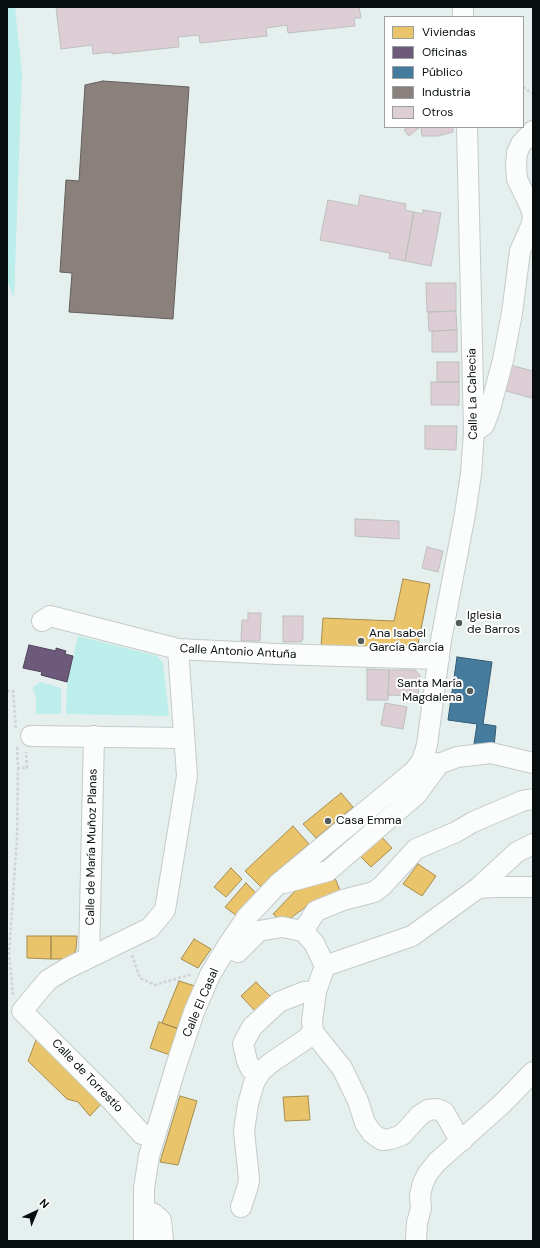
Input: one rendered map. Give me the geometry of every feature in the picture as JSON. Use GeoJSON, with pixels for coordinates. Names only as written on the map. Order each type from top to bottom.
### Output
{"type":"FeatureCollection","features":[{"type":"Feature","properties":{"kind":"street","name":"Calle La Cahecia"},"geometry":{"type":"LineString","coordinates":[[439,659],[441,640],[467,501],[471,474],[474,432],[467,128]]}},
{"type":"Feature","properties":{"kind":"street"},"geometry":{"type":"LineString","coordinates":[[474,432],[484,425],[490,409],[503,360],[512,313],[520,251],[532,224],[533,215],[517,179],[516,166],[517,153],[521,144],[533,131]]}},
{"type":"Feature","properties":{"kind":"street","name":"Calle Antonio Antuña"},"geometry":{"type":"LineString","coordinates":[[42,621],[50,616],[178,650],[439,659]]}},
{"type":"Feature","properties":{"kind":"street"},"geometry":{"type":"LineString","coordinates":[[22,1011],[48,980],[66,969],[150,928],[165,910],[187,776],[178,650]]}},
{"type":"Feature","properties":{"kind":"street","name":"Calle El Casal"},"geometry":{"type":"LineString","coordinates":[[144,1241],[144,1188],[149,1156],[194,1012],[210,975],[247,917],[278,884],[413,772],[430,762],[427,745],[439,659]]}},
{"type":"Feature","properties":{"kind":"street"},"geometry":{"type":"LineString","coordinates":[[31,736],[184,738]]}},
{"type":"Feature","properties":{"kind":"street","name":"Calle de María Muñoz Planas"},"geometry":{"type":"LineString","coordinates":[[89,958],[94,736]]}},
{"type":"Feature","properties":{"kind":"street"},"geometry":{"type":"LineString","coordinates":[[430,762],[491,753],[533,763]]}},
{"type":"Feature","properties":{"kind":"street"},"geometry":{"type":"LineString","coordinates":[[303,931],[316,911],[343,900],[374,892],[382,886],[416,849],[456,832],[473,822],[522,801],[533,798]]}},
{"type":"Feature","properties":{"kind":"street"},"geometry":{"type":"LineString","coordinates":[[324,966],[412,936],[478,888],[517,852],[533,844]]}},
{"type":"Feature","properties":{"kind":"street"},"geometry":{"type":"LineString","coordinates":[[478,888],[533,887]]}},
{"type":"Feature","properties":{"kind":"street"},"geometry":{"type":"LineString","coordinates":[[228,945],[238,952],[259,931],[282,927],[303,931],[314,943],[324,966],[316,990],[312,1021],[313,1032],[342,1068],[358,1101],[365,1123],[372,1133],[382,1140],[397,1137],[402,1135],[420,1115],[428,1110],[437,1109],[444,1112],[457,1135],[463,1140]]}},
{"type":"Feature","properties":{"kind":"street"},"geometry":{"type":"LineString","coordinates":[[258,1075],[251,1069],[244,1053],[243,1044],[252,1027],[279,1002],[304,992],[316,990]]}},
{"type":"Feature","properties":{"kind":"street","name":"Calle de Torrestío"},"geometry":{"type":"LineString","coordinates":[[22,1011],[111,1100],[142,1134],[154,1138]]}},
{"type":"Feature","properties":{"kind":"street"},"geometry":{"type":"LineString","coordinates":[[241,1207],[248,1186],[244,1131],[248,1104],[254,1083],[258,1075],[272,1062],[306,1039],[313,1032]]}},
{"type":"Feature","properties":{"kind":"street"},"geometry":{"type":"LineString","coordinates":[[416,1241],[417,1223],[421,1208],[420,1195],[423,1183],[428,1173],[437,1162],[503,1103],[533,1072]]}},
{"type":"Feature","properties":{"kind":"street"},"geometry":{"type":"LineString","coordinates":[[144,1210],[154,1214],[161,1220],[163,1241]]}},
{"type":"Feature","properties":{"kind":"path"},"geometry":{"type":"LineString","coordinates":[[524,88],[533,94]]}},
{"type":"Feature","properties":{"kind":"path"},"geometry":{"type":"LineString","coordinates":[[18,768],[17,837],[9,954],[12,993],[22,1011]]}},
{"type":"Feature","properties":{"kind":"path"},"geometry":{"type":"LineString","coordinates":[[128,938],[134,963],[140,978],[155,985],[201,970],[210,975]]}},
{"type":"Feature","properties":{"kind":"shaded area"},"geometry":{"type":"Polygon","coordinates":[[[7,7],[15,7],[22,73],[14,299],[7,280],[7,7]]]}},
{"type":"Feature","properties":{"kind":"shaded area"},"geometry":{"type":"Polygon","coordinates":[[[78,636],[157,656],[163,663],[169,716],[66,714],[67,682],[78,636]]]}},
{"type":"Feature","properties":{"kind":"shaded area"},"geometry":{"type":"Polygon","coordinates":[[[41,682],[61,688],[61,714],[36,714],[36,699],[33,687],[41,682]]]}},
{"type":"Feature","properties":{"kind":"building: Viviendas"},"geometry":{"type":"Polygon","coordinates":[[[403,579],[430,584],[417,649],[321,647],[323,618],[394,621],[403,579]]]}},
{"type":"Feature","properties":{"kind":"building: Viviendas"},"geometry":{"type":"Polygon","coordinates":[[[341,793],[353,807],[316,838],[303,824],[341,793]]]}},
{"type":"Feature","properties":{"kind":"building: Viviendas"},"geometry":{"type":"Polygon","coordinates":[[[293,826],[309,844],[270,877],[261,887],[245,871],[293,826]]]}},
{"type":"Feature","properties":{"kind":"building: Viviendas"},"geometry":{"type":"Polygon","coordinates":[[[379,834],[392,848],[371,867],[357,853],[379,834]]]}},
{"type":"Feature","properties":{"kind":"building: Viviendas"},"geometry":{"type":"Polygon","coordinates":[[[418,864],[436,876],[422,896],[403,884],[418,864]]]}},
{"type":"Feature","properties":{"kind":"building: Viviendas"},"geometry":{"type":"Polygon","coordinates":[[[231,868],[242,879],[226,897],[214,887],[231,868]]]}},
{"type":"Feature","properties":{"kind":"building: Viviendas"},"geometry":{"type":"Polygon","coordinates":[[[335,878],[341,893],[307,906],[284,923],[273,914],[301,885],[335,878]]]}},
{"type":"Feature","properties":{"kind":"building: Viviendas"},"geometry":{"type":"Polygon","coordinates":[[[246,883],[256,893],[237,916],[225,907],[246,883]]]}},
{"type":"Feature","properties":{"kind":"building: Viviendas"},"geometry":{"type":"Polygon","coordinates":[[[27,936],[51,936],[51,959],[27,958],[27,936]]]}},
{"type":"Feature","properties":{"kind":"building: Viviendas"},"geometry":{"type":"Polygon","coordinates":[[[51,936],[77,936],[74,954],[65,959],[51,959],[51,936]]]}},
{"type":"Feature","properties":{"kind":"building: Viviendas"},"geometry":{"type":"Polygon","coordinates":[[[194,939],[211,949],[198,968],[181,959],[194,939]]]}},
{"type":"Feature","properties":{"kind":"building: Viviendas"},"geometry":{"type":"Polygon","coordinates":[[[179,981],[195,986],[179,1029],[162,1023],[179,981]]]}},
{"type":"Feature","properties":{"kind":"building: Viviendas"},"geometry":{"type":"Polygon","coordinates":[[[256,982],[273,999],[258,1014],[241,996],[256,982]]]}},
{"type":"Feature","properties":{"kind":"building: Viviendas"},"geometry":{"type":"Polygon","coordinates":[[[159,1022],[179,1029],[170,1055],[150,1048],[159,1022]]]}},
{"type":"Feature","properties":{"kind":"building: Viviendas"},"geometry":{"type":"Polygon","coordinates":[[[38,1035],[103,1102],[90,1116],[78,1102],[67,1099],[28,1061],[38,1035]]]}},
{"type":"Feature","properties":{"kind":"building: Viviendas"},"geometry":{"type":"Polygon","coordinates":[[[180,1096],[197,1101],[178,1165],[160,1162],[180,1096]]]}},
{"type":"Feature","properties":{"kind":"building: Viviendas"},"geometry":{"type":"Polygon","coordinates":[[[308,1096],[310,1120],[285,1121],[283,1097],[308,1096]]]}},
{"type":"Feature","properties":{"kind":"building: Oficinas"},"geometry":{"type":"Polygon","coordinates":[[[29,645],[56,651],[56,648],[66,651],[65,654],[73,656],[67,682],[41,675],[42,672],[23,668],[29,645]]]}},
{"type":"Feature","properties":{"kind":"building: Público","name":"Santa María Magdalena"},"geometry":{"type":"Polygon","coordinates":[[[457,657],[492,662],[483,724],[496,726],[494,747],[474,744],[477,724],[448,720],[457,657]]]}},
{"type":"Feature","properties":{"kind":"building: Industria"},"geometry":{"type":"Polygon","coordinates":[[[103,81],[189,87],[173,319],[69,312],[72,273],[60,272],[66,180],[79,181],[85,85],[103,81]]]}},
{"type":"Feature","properties":{"kind":"building: Otros"},"geometry":{"type":"Polygon","coordinates":[[[56,7],[359,7],[361,18],[354,18],[355,26],[288,33],[287,25],[266,28],[267,36],[200,43],[199,35],[178,37],[179,47],[112,54],[112,52],[93,54],[92,45],[61,49],[56,7]]]}},
{"type":"Feature","properties":{"kind":"building: Otros"},"geometry":{"type":"Polygon","coordinates":[[[407,128],[419,128],[409,136],[404,130],[407,128]]]}},
{"type":"Feature","properties":{"kind":"building: Otros"},"geometry":{"type":"Polygon","coordinates":[[[421,128],[453,128],[453,132],[438,136],[422,136],[421,128]]]}},
{"type":"Feature","properties":{"kind":"building: Otros"},"geometry":{"type":"Polygon","coordinates":[[[360,195],[406,204],[405,210],[414,212],[405,261],[389,258],[390,253],[320,240],[328,200],[358,206],[360,195]]]}},
{"type":"Feature","properties":{"kind":"building: Otros"},"geometry":{"type":"Polygon","coordinates":[[[423,210],[441,213],[431,266],[405,261],[414,212],[423,214],[423,210]]]}},
{"type":"Feature","properties":{"kind":"building: Otros"},"geometry":{"type":"Polygon","coordinates":[[[426,283],[456,283],[456,311],[427,312],[426,283]]]}},
{"type":"Feature","properties":{"kind":"building: Otros"},"geometry":{"type":"Polygon","coordinates":[[[456,311],[457,330],[429,331],[428,312],[456,311]]]}},
{"type":"Feature","properties":{"kind":"building: Otros"},"geometry":{"type":"Polygon","coordinates":[[[457,330],[457,352],[432,352],[432,331],[457,330]]]}},
{"type":"Feature","properties":{"kind":"building: Otros"},"geometry":{"type":"Polygon","coordinates":[[[437,362],[459,362],[459,382],[437,382],[437,362]]]}},
{"type":"Feature","properties":{"kind":"building: Otros"},"geometry":{"type":"Polygon","coordinates":[[[510,365],[533,371],[533,390],[531,398],[503,390],[510,365]]]}},
{"type":"Feature","properties":{"kind":"building: Otros"},"geometry":{"type":"Polygon","coordinates":[[[431,382],[459,382],[459,405],[431,405],[431,382]]]}},
{"type":"Feature","properties":{"kind":"building: Otros"},"geometry":{"type":"Polygon","coordinates":[[[425,426],[457,426],[456,450],[425,449],[425,426]]]}},
{"type":"Feature","properties":{"kind":"building: Otros"},"geometry":{"type":"Polygon","coordinates":[[[355,519],[399,521],[399,539],[355,536],[355,519]]]}},
{"type":"Feature","properties":{"kind":"building: Otros"},"geometry":{"type":"Polygon","coordinates":[[[427,547],[443,551],[438,572],[422,568],[427,547]]]}},
{"type":"Feature","properties":{"kind":"building: Otros"},"geometry":{"type":"Polygon","coordinates":[[[248,613],[261,613],[260,641],[241,641],[242,620],[248,620],[248,613]]]}},
{"type":"Feature","properties":{"kind":"building: Otros"},"geometry":{"type":"Polygon","coordinates":[[[283,616],[303,616],[303,639],[301,642],[283,642],[283,616]]]}},
{"type":"Feature","properties":{"kind":"building: Otros"},"geometry":{"type":"Polygon","coordinates":[[[367,669],[389,670],[388,700],[367,700],[367,669]]]}},
{"type":"Feature","properties":{"kind":"building: Otros"},"geometry":{"type":"Polygon","coordinates":[[[389,670],[415,670],[420,675],[418,696],[388,695],[389,670]]]}},
{"type":"Feature","properties":{"kind":"building: Otros"},"geometry":{"type":"Polygon","coordinates":[[[385,703],[407,707],[403,729],[381,725],[385,703]]]}},
{"type":"Feature","properties":{"kind":"place","name":"Iglesia de Barros"},"geometry":{"type":"Point","coordinates":[459,623]}},
{"type":"Feature","properties":{"kind":"place","name":"Ana Isabel García García"},"geometry":{"type":"Point","coordinates":[361,641]}},
{"type":"Feature","properties":{"kind":"place","name":"Santa María Magdalena"},"geometry":{"type":"Point","coordinates":[470,691]}},
{"type":"Feature","properties":{"kind":"place","name":"Casa Emma"},"geometry":{"type":"Point","coordinates":[328,821]}}]}
